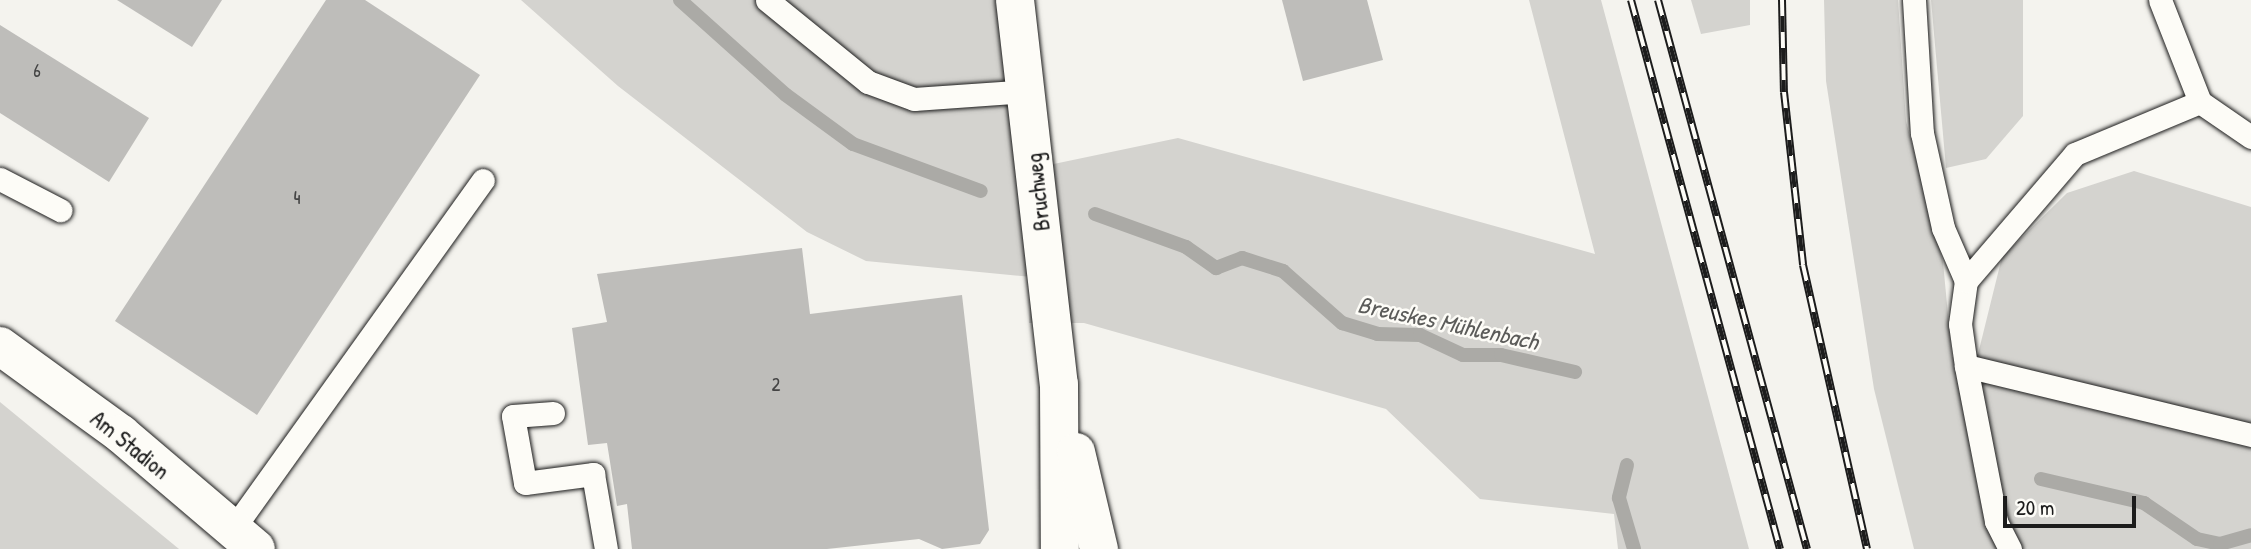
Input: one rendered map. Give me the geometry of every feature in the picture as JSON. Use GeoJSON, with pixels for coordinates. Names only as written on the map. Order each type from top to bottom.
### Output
{"type":"FeatureCollection","features":[{"type":"Feature","properties":{"kind":"street","name":"Bruchweg"},"geometry":{"type":"LineString","coordinates":[[1015,0],[1059,384],[1060,549]]}},
{"type":"Feature","properties":{"kind":"street","name":"Am Stadion"},"geometry":{"type":"LineString","coordinates":[[0,346],[245,539]]}},
{"type":"Feature","properties":{"kind":"street","name":"Bruchweg"},"geometry":{"type":"LineString","coordinates":[[1059,384],[1099,549]]}},
{"type":"Feature","properties":{"kind":"lane"},"geometry":{"type":"LineString","coordinates":[[767,0],[868,82],[914,99],[1027,90]]}},
{"type":"Feature","properties":{"kind":"lane"},"geometry":{"type":"LineString","coordinates":[[1914,0],[1922,134],[1943,228],[1966,281],[1960,324],[1966,366],[1996,520],[2010,549]]}},
{"type":"Feature","properties":{"kind":"lane"},"geometry":{"type":"LineString","coordinates":[[2161,0],[2200,102],[2251,137]]}},
{"type":"Feature","properties":{"kind":"lane"},"geometry":{"type":"LineString","coordinates":[[1966,281],[2075,154],[2200,102]]}},
{"type":"Feature","properties":{"kind":"lane"},"geometry":{"type":"LineString","coordinates":[[0,179],[60,210]]}},
{"type":"Feature","properties":{"kind":"lane"},"geometry":{"type":"LineString","coordinates":[[245,539],[483,180]]}},
{"type":"Feature","properties":{"kind":"lane"},"geometry":{"type":"LineString","coordinates":[[1966,366],[2251,435]]}},
{"type":"Feature","properties":{"kind":"lane"},"geometry":{"type":"LineString","coordinates":[[553,413],[513,416],[525,483],[593,474],[606,549]]}},
{"type":"Feature","properties":{"kind":"shaded area"},"geometry":{"type":"Polygon","coordinates":[[[521,0],[995,0],[1025,170],[1178,138],[1595,254],[1529,0],[1601,0],[1749,549],[1618,549],[1614,514],[1480,499],[1386,409],[1084,323],[1029,323],[1032,277],[866,261],[807,232],[618,86],[521,0]]]}},
{"type":"Feature","properties":{"kind":"shaded area"},"geometry":{"type":"Polygon","coordinates":[[[1691,0],[1750,0],[1750,25],[1701,34],[1691,0]]]}},
{"type":"Feature","properties":{"kind":"shaded area"},"geometry":{"type":"Polygon","coordinates":[[[1824,0],[1898,0],[1906,121],[1943,262],[1952,357],[1978,354],[2002,257],[2067,193],[2134,171],[2251,207],[2251,549],[1914,549],[1874,389],[1826,81],[1824,0]]]}},
{"type":"Feature","properties":{"kind":"shaded area"},"geometry":{"type":"Polygon","coordinates":[[[1931,0],[2023,0],[2023,116],[1986,159],[1946,168],[1931,0]]]}},
{"type":"Feature","properties":{"kind":"shaded area"},"geometry":{"type":"Polygon","coordinates":[[[0,402],[179,549],[0,549],[0,402]]]}},
{"type":"Feature","properties":{"kind":"building"},"geometry":{"type":"Polygon","coordinates":[[[117,0],[222,0],[192,47],[117,0]]]}},
{"type":"Feature","properties":{"kind":"building"},"geometry":{"type":"Polygon","coordinates":[[[326,0],[365,0],[480,75],[257,415],[115,321],[326,0]]]}},
{"type":"Feature","properties":{"kind":"building"},"geometry":{"type":"Polygon","coordinates":[[[1282,0],[1367,0],[1383,60],[1303,81],[1282,0]]]}},
{"type":"Feature","properties":{"kind":"building"},"geometry":{"type":"Polygon","coordinates":[[[0,25],[149,118],[109,182],[0,113],[0,25]]]}},
{"type":"Feature","properties":{"kind":"building"},"geometry":{"type":"Polygon","coordinates":[[[802,248],[810,314],[962,295],[989,530],[980,544],[942,549],[919,539],[827,549],[632,549],[627,504],[617,506],[607,443],[588,445],[572,328],[607,322],[597,274],[802,248]]]}},
{"type":"Feature","properties":{"kind":"waterway","name":"Breuskes Mühlenbach"},"geometry":{"type":"LineString","coordinates":[[680,0],[786,95],[853,144],[981,191]]}},
{"type":"Feature","properties":{"kind":"waterway","name":"Breuskes Mühlenbach"},"geometry":{"type":"LineString","coordinates":[[1095,214],[1186,247],[1216,268],[1242,258],[1283,271],[1342,323],[1377,334],[1420,335],[1463,355],[1501,355],[1575,372]]}},
{"type":"Feature","properties":{"kind":"waterway"},"geometry":{"type":"LineString","coordinates":[[1627,465],[1619,498],[1634,549]]}},
{"type":"Feature","properties":{"kind":"waterway","name":"Breuskes Mühlenbach"},"geometry":{"type":"LineString","coordinates":[[2041,479],[2144,503],[2197,539],[2220,544],[2251,535]]}},
{"type":"Feature","properties":{"kind":"railway"},"geometry":{"type":"LineString","coordinates":[[1631,0],[1780,549]]}},
{"type":"Feature","properties":{"kind":"railway"},"geometry":{"type":"LineString","coordinates":[[1658,0],[1807,549]]}},
{"type":"Feature","properties":{"kind":"railway"},"geometry":{"type":"LineString","coordinates":[[1782,0],[1784,92],[1803,265],[1867,549]]}}]}
